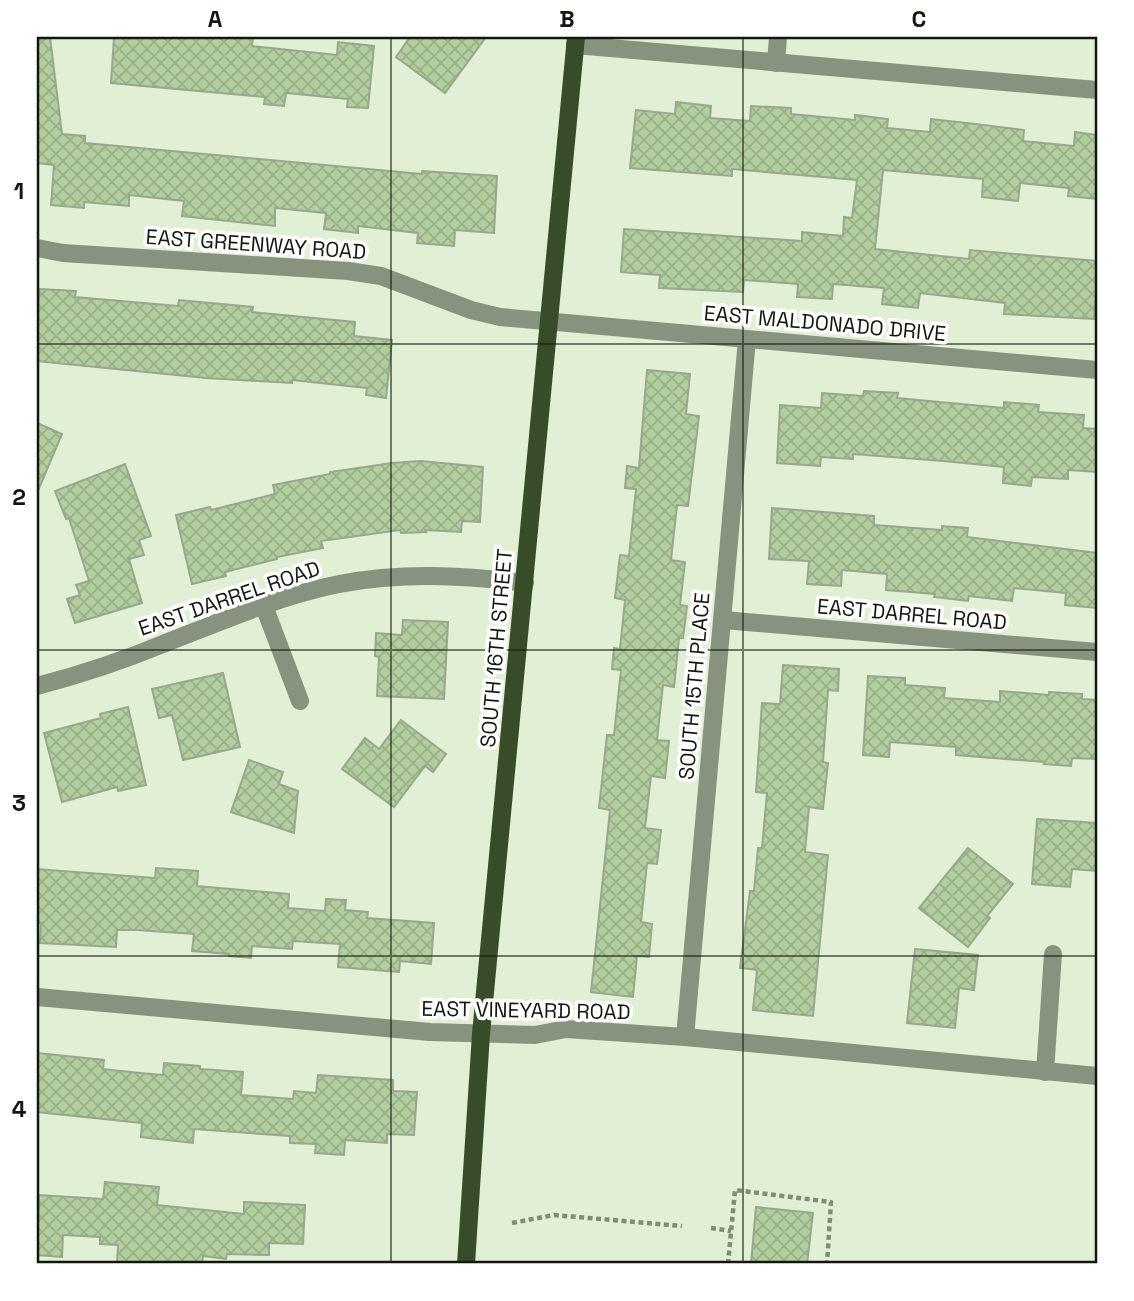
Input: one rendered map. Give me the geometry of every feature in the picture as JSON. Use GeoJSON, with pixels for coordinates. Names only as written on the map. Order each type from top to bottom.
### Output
{"type":"FeatureCollection","features":[{"type":"Feature","properties":{"kind":"main road","name":"SOUTH 16TH STREET"},"geometry":{"type":"LineString","coordinates":[[466,1264],[481,1034],[576,41]]}},
{"type":"Feature","properties":{"kind":"street"},"geometry":{"type":"LineString","coordinates":[[776,63],[778,37]]}},
{"type":"Feature","properties":{"kind":"street"},"geometry":{"type":"LineString","coordinates":[[576,41],[776,63],[1097,90]]}},
{"type":"Feature","properties":{"kind":"street","name":"EAST GREENWAY ROAD"},"geometry":{"type":"LineString","coordinates":[[37,248],[63,253],[381,276],[471,310],[500,317],[548,322]]}},
{"type":"Feature","properties":{"kind":"street","name":"EAST MALDONADO DRIVE"},"geometry":{"type":"LineString","coordinates":[[548,322],[1097,370]]}},
{"type":"Feature","properties":{"kind":"street","name":"SOUTH 15TH PLACE"},"geometry":{"type":"LineString","coordinates":[[685,1037],[747,340]]}},
{"type":"Feature","properties":{"kind":"street","name":"EAST DARREL ROAD"},"geometry":{"type":"LineString","coordinates":[[37,687],[161,645],[264,606],[338,584],[397,576],[449,575],[525,583]]}},
{"type":"Feature","properties":{"kind":"street"},"geometry":{"type":"LineString","coordinates":[[264,606],[300,702]]}},
{"type":"Feature","properties":{"kind":"street","name":"EAST DARREL ROAD"},"geometry":{"type":"LineString","coordinates":[[723,621],[1097,652]]}},
{"type":"Feature","properties":{"kind":"street"},"geometry":{"type":"LineString","coordinates":[[1045,1072],[1053,954]]}},
{"type":"Feature","properties":{"kind":"street","name":"EAST VINEYARD ROAD"},"geometry":{"type":"LineString","coordinates":[[37,997],[430,1032],[535,1035],[566,1029],[685,1037],[1097,1076]]}},
{"type":"Feature","properties":{"kind":"path"},"geometry":{"type":"LineString","coordinates":[[728,1264],[735,1190],[831,1202],[827,1264]]}},
{"type":"Feature","properties":{"kind":"path"},"geometry":{"type":"LineString","coordinates":[[512,1223],[554,1215],[682,1226]]}},
{"type":"Feature","properties":{"kind":"path"},"geometry":{"type":"LineString","coordinates":[[712,1228],[731,1231]]}},
{"type":"Feature","properties":{"kind":"building"},"geometry":{"type":"Polygon","coordinates":[[[37,37],[50,37],[62,134],[85,136],[85,143],[422,174],[422,171],[497,176],[494,233],[455,230],[454,246],[417,243],[418,233],[358,226],[358,233],[324,229],[326,213],[275,208],[275,226],[182,216],[184,201],[129,195],[129,206],[84,202],[84,208],[51,205],[54,165],[37,163],[37,37]]]}},
{"type":"Feature","properties":{"kind":"building"},"geometry":{"type":"Polygon","coordinates":[[[114,37],[253,37],[252,46],[337,55],[338,42],[374,46],[368,108],[347,107],[348,99],[286,93],[284,106],[264,104],[265,97],[111,83],[114,37]]]}},
{"type":"Feature","properties":{"kind":"building"},"geometry":{"type":"Polygon","coordinates":[[[410,37],[486,37],[445,93],[396,57],[410,37]]]}},
{"type":"Feature","properties":{"kind":"building"},"geometry":{"type":"Polygon","coordinates":[[[676,102],[711,106],[710,118],[750,121],[751,106],[791,108],[791,114],[855,120],[855,115],[888,119],[887,128],[930,132],[931,119],[1024,130],[1023,141],[1074,146],[1075,132],[1097,135],[1097,199],[1068,196],[1069,188],[1020,183],[1018,201],[982,197],[983,179],[883,170],[875,249],[969,259],[970,250],[1097,261],[1097,303],[1095,302],[1094,319],[1004,314],[1005,303],[920,293],[918,308],[882,304],[884,288],[833,284],[832,299],[797,297],[798,284],[744,280],[743,292],[659,288],[660,275],[621,272],[624,229],[802,241],[802,232],[843,236],[844,217],[852,218],[857,180],[732,169],[732,176],[630,168],[636,110],[675,114],[676,102]]]}},
{"type":"Feature","properties":{"kind":"building"},"geometry":{"type":"Polygon","coordinates":[[[39,289],[76,291],[75,297],[178,306],[179,300],[253,307],[252,312],[355,322],[354,336],[392,340],[386,398],[366,395],[367,388],[292,380],[292,383],[206,378],[37,361],[39,289]]]}},
{"type":"Feature","properties":{"kind":"building"},"geometry":{"type":"Polygon","coordinates":[[[647,370],[690,374],[686,414],[699,416],[688,506],[677,505],[671,560],[685,562],[680,605],[687,606],[683,638],[679,638],[674,687],[663,685],[657,740],[669,741],[665,778],[651,776],[645,828],[661,830],[657,864],[647,863],[641,922],[652,924],[649,957],[637,956],[633,997],[591,992],[610,810],[599,808],[607,735],[614,735],[621,670],[612,669],[614,648],[620,649],[625,600],[615,598],[620,555],[629,556],[636,489],[625,488],[627,466],[639,468],[647,370]]]}},
{"type":"Feature","properties":{"kind":"building"},"geometry":{"type":"Polygon","coordinates":[[[864,391],[898,393],[897,398],[1004,408],[1004,402],[1039,405],[1038,412],[1084,415],[1083,428],[1097,429],[1097,472],[1068,470],[1068,479],[1032,477],[1031,486],[1003,483],[1004,467],[943,461],[853,454],[853,459],[821,457],[820,466],[777,463],[780,405],[821,408],[822,393],[863,396],[864,391]]]}},
{"type":"Feature","properties":{"kind":"building"},"geometry":{"type":"Polygon","coordinates":[[[37,423],[62,434],[37,493],[37,423]]]}},
{"type":"Feature","properties":{"kind":"building"},"geometry":{"type":"Polygon","coordinates":[[[421,461],[483,467],[480,522],[462,521],[461,532],[425,530],[426,532],[401,533],[400,530],[321,541],[323,548],[277,557],[225,572],[226,576],[192,584],[176,515],[210,507],[211,510],[275,494],[273,485],[330,472],[421,461]]]}},
{"type":"Feature","properties":{"kind":"building"},"geometry":{"type":"Polygon","coordinates":[[[125,464],[151,536],[139,540],[144,555],[129,559],[142,603],[75,623],[67,599],[80,595],[76,585],[89,581],[69,518],[66,519],[55,491],[125,464]]]}},
{"type":"Feature","properties":{"kind":"building"},"geometry":{"type":"Polygon","coordinates":[[[772,508],[874,516],[874,525],[942,530],[942,526],[968,528],[967,537],[1097,553],[1097,608],[1065,605],[1066,593],[1014,588],[1012,601],[969,596],[968,601],[934,597],[935,594],[886,590],[887,574],[842,570],[841,586],[807,584],[809,561],[769,559],[772,508]]]}},
{"type":"Feature","properties":{"kind":"building"},"geometry":{"type":"Polygon","coordinates":[[[403,620],[448,622],[444,699],[377,696],[379,657],[375,656],[376,633],[402,635],[403,620]]]}},
{"type":"Feature","properties":{"kind":"building"},"geometry":{"type":"Polygon","coordinates":[[[783,665],[839,669],[838,691],[828,690],[823,762],[828,763],[823,809],[809,807],[805,852],[828,855],[813,1016],[753,1010],[757,970],[740,968],[750,891],[754,891],[758,848],[762,848],[767,793],[756,792],[762,703],[780,704],[783,665]]]}},
{"type":"Feature","properties":{"kind":"building"},"geometry":{"type":"Polygon","coordinates":[[[223,673],[240,747],[183,760],[172,715],[159,718],[152,689],[223,673]]]}},
{"type":"Feature","properties":{"kind":"building"},"geometry":{"type":"Polygon","coordinates":[[[868,676],[905,678],[905,685],[945,688],[944,698],[1000,702],[1000,691],[1049,695],[1049,692],[1082,694],[1082,699],[1097,700],[1097,759],[1072,758],[1071,766],[1044,764],[1045,762],[956,755],[956,747],[890,742],[889,757],[863,755],[868,676]]]}},
{"type":"Feature","properties":{"kind":"building"},"geometry":{"type":"Polygon","coordinates":[[[128,707],[146,785],[118,791],[117,787],[62,802],[44,733],[101,718],[100,714],[128,707]]]}},
{"type":"Feature","properties":{"kind":"building"},"geometry":{"type":"Polygon","coordinates":[[[401,720],[446,754],[433,772],[425,766],[394,807],[342,769],[365,738],[379,749],[401,720]]]}},
{"type":"Feature","properties":{"kind":"building"},"geometry":{"type":"Polygon","coordinates":[[[249,760],[283,772],[279,784],[298,791],[294,833],[231,812],[249,760]]]}},
{"type":"Feature","properties":{"kind":"building"},"geometry":{"type":"Polygon","coordinates":[[[1037,819],[1097,823],[1097,871],[1072,869],[1070,887],[1032,884],[1037,819]]]}},
{"type":"Feature","properties":{"kind":"building"},"geometry":{"type":"Polygon","coordinates":[[[968,848],[1013,884],[987,916],[990,918],[968,947],[919,908],[968,848]]]}},
{"type":"Feature","properties":{"kind":"building"},"geometry":{"type":"Polygon","coordinates":[[[156,868],[198,871],[197,886],[289,894],[288,908],[325,911],[326,899],[346,900],[345,910],[368,912],[367,918],[434,923],[431,964],[400,961],[399,972],[338,967],[340,944],[293,941],[292,949],[252,946],[251,958],[229,956],[192,951],[194,934],[137,930],[117,930],[116,947],[40,943],[41,923],[37,923],[37,869],[155,878],[156,868]]]}},
{"type":"Feature","properties":{"kind":"building"},"geometry":{"type":"Polygon","coordinates":[[[915,949],[978,955],[974,990],[959,988],[955,1028],[907,1023],[915,949]]]}},
{"type":"Feature","properties":{"kind":"building"},"geometry":{"type":"Polygon","coordinates":[[[37,1053],[104,1060],[103,1069],[140,1073],[163,1075],[164,1063],[243,1072],[241,1095],[293,1099],[294,1091],[316,1093],[318,1075],[393,1080],[393,1091],[417,1092],[414,1135],[387,1134],[387,1143],[345,1140],[344,1155],[315,1153],[316,1144],[290,1143],[290,1136],[194,1129],[193,1143],[141,1137],[142,1123],[37,1112],[37,1053]]]}},
{"type":"Feature","properties":{"kind":"building"},"geometry":{"type":"Polygon","coordinates":[[[105,1182],[159,1187],[157,1205],[244,1214],[244,1202],[305,1205],[303,1244],[269,1243],[269,1255],[227,1254],[226,1259],[203,1256],[202,1264],[117,1264],[118,1245],[100,1244],[100,1237],[63,1235],[62,1257],[37,1255],[39,1195],[103,1199],[105,1182]]]}},
{"type":"Feature","properties":{"kind":"building"},"geometry":{"type":"Polygon","coordinates":[[[756,1207],[813,1213],[807,1264],[751,1264],[756,1207]]]}}]}
